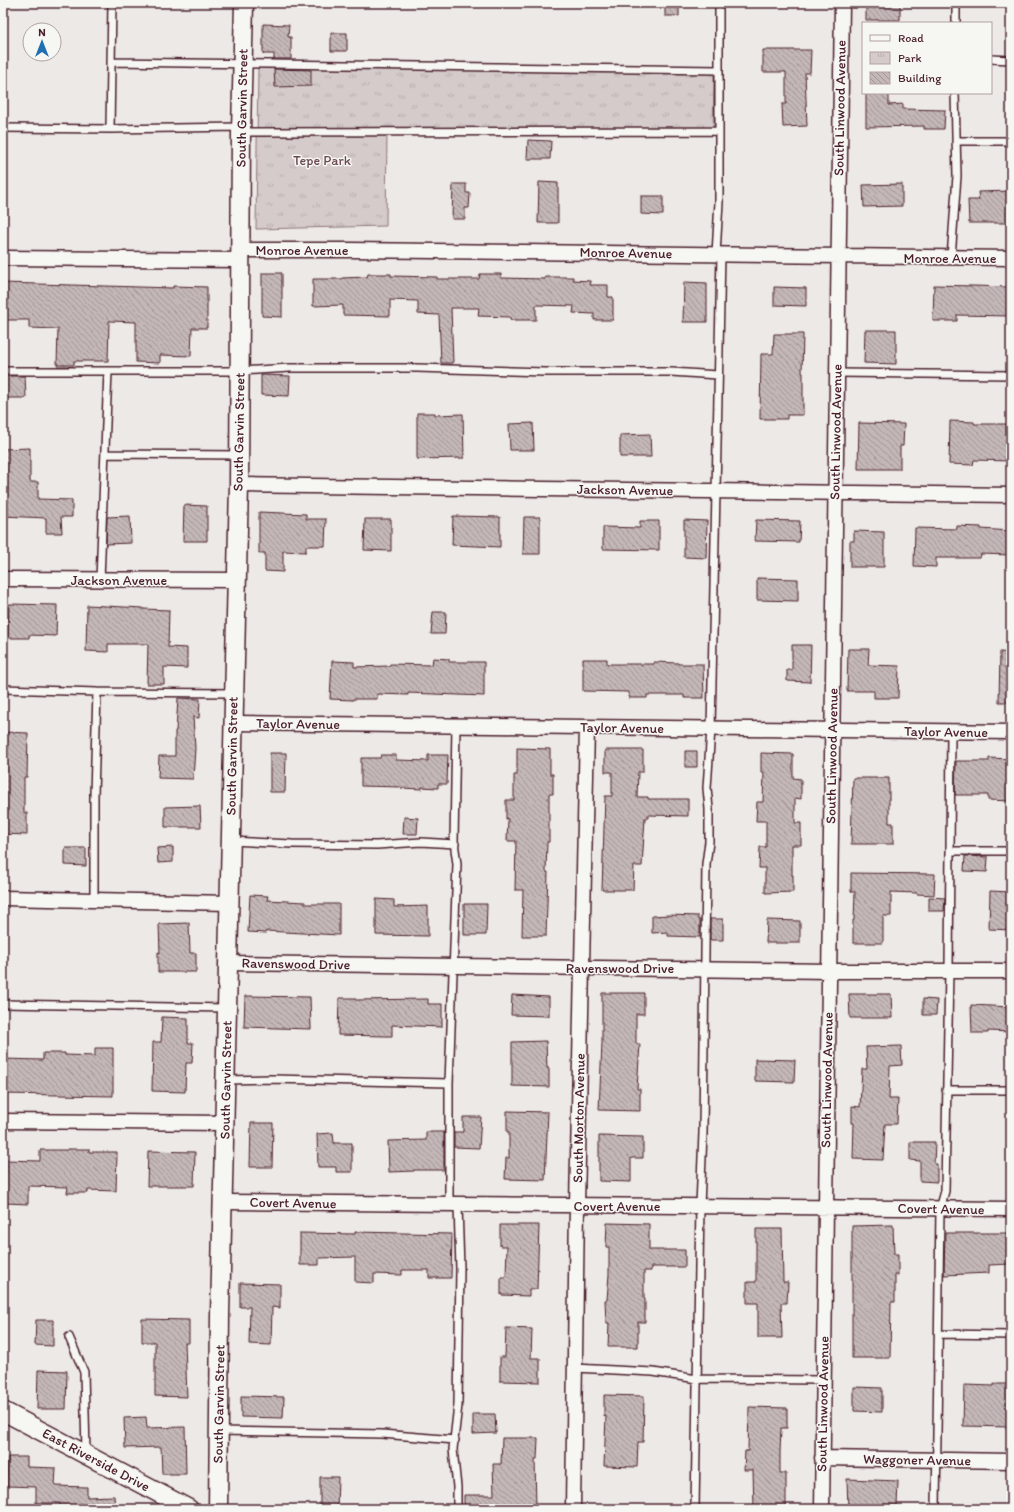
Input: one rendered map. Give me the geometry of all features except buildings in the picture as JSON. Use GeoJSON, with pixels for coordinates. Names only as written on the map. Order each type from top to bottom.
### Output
{"type":"FeatureCollection","features":[{"type":"Feature","properties":{"kind":"street","name":"South Garvin Street"},"geometry":{"type":"LineString","coordinates":[[218,1509],[229,903],[239,485],[241,130],[244,3]]}},
{"type":"Feature","properties":{"kind":"street","name":"South Linwood Avenue"},"geometry":{"type":"LineString","coordinates":[[822,1509],[842,3]]}},
{"type":"Feature","properties":{"kind":"street","name":"Monroe Avenue"},"geometry":{"type":"LineString","coordinates":[[3,258],[240,255],[719,254],[838,257],[1011,258]]}},
{"type":"Feature","properties":{"kind":"street","name":"Jackson Avenue"},"geometry":{"type":"LineString","coordinates":[[239,485],[1011,495]]}},
{"type":"Feature","properties":{"kind":"street","name":"Jackson Avenue"},"geometry":{"type":"LineString","coordinates":[[3,579],[236,580]]}},
{"type":"Feature","properties":{"kind":"street","name":"Taylor Avenue"},"geometry":{"type":"LineString","coordinates":[[233,723],[1011,732]]}},
{"type":"Feature","properties":{"kind":"street","name":"South Morton Avenue"},"geometry":{"type":"LineString","coordinates":[[573,1509],[577,1205],[587,728]]}},
{"type":"Feature","properties":{"kind":"street"},"geometry":{"type":"LineString","coordinates":[[3,898],[229,903]]}},
{"type":"Feature","properties":{"kind":"street","name":"Ravenswood Drive"},"geometry":{"type":"LineString","coordinates":[[229,963],[582,968],[704,968],[829,971],[1011,971]]}},
{"type":"Feature","properties":{"kind":"street"},"geometry":{"type":"LineString","coordinates":[[3,1121],[225,1123]]}},
{"type":"Feature","properties":{"kind":"street","name":"Covert Avenue"},"geometry":{"type":"LineString","coordinates":[[223,1202],[1011,1209]]}},
{"type":"Feature","properties":{"kind":"street","name":"East Riverside Drive"},"geometry":{"type":"LineString","coordinates":[[3,1411],[189,1509]]}},
{"type":"Feature","properties":{"kind":"street","name":"Waggoner Avenue"},"geometry":{"type":"LineString","coordinates":[[822,1458],[1011,1461]]}},
{"type":"Feature","properties":{"kind":"lane"},"geometry":{"type":"LineString","coordinates":[[110,129],[112,3]]}},
{"type":"Feature","properties":{"kind":"lane"},"geometry":{"type":"LineString","coordinates":[[695,1509],[700,1206],[703,1133],[706,864],[710,809],[707,788],[711,729],[718,375],[719,3]]}},
{"type":"Feature","properties":{"kind":"lane"},"geometry":{"type":"LineString","coordinates":[[956,3],[956,22]]}},
{"type":"Feature","properties":{"kind":"lane"},"geometry":{"type":"LineString","coordinates":[[992,59],[1011,60]]}},
{"type":"Feature","properties":{"kind":"lane"},"geometry":{"type":"LineString","coordinates":[[112,62],[719,70]]}},
{"type":"Feature","properties":{"kind":"lane"},"geometry":{"type":"LineString","coordinates":[[951,258],[957,176],[955,94]]}},
{"type":"Feature","properties":{"kind":"lane"},"geometry":{"type":"LineString","coordinates":[[3,128],[718,131]]}},
{"type":"Feature","properties":{"kind":"lane"},"geometry":{"type":"LineString","coordinates":[[956,141],[1011,141]]}},
{"type":"Feature","properties":{"kind":"lane"},"geometry":{"type":"LineString","coordinates":[[3,371],[240,371],[290,368],[417,368],[544,372],[671,372],[718,375]]}},
{"type":"Feature","properties":{"kind":"lane"},"geometry":{"type":"LineString","coordinates":[[100,580],[108,371]]}},
{"type":"Feature","properties":{"kind":"lane"},"geometry":{"type":"LineString","coordinates":[[837,373],[1011,375]]}},
{"type":"Feature","properties":{"kind":"lane"},"geometry":{"type":"LineString","coordinates":[[105,454],[239,455]]}},
{"type":"Feature","properties":{"kind":"lane"},"geometry":{"type":"LineString","coordinates":[[3,690],[234,693]]}},
{"type":"Feature","properties":{"kind":"lane"},"geometry":{"type":"LineString","coordinates":[[94,900],[94,795],[97,692]]}},
{"type":"Feature","properties":{"kind":"lane"},"geometry":{"type":"LineString","coordinates":[[456,726],[454,844],[457,864],[449,1083],[453,1204],[460,1269],[458,1405],[453,1449],[457,1487],[456,1509]]}},
{"type":"Feature","properties":{"kind":"lane"},"geometry":{"type":"LineString","coordinates":[[936,1509],[940,1209],[945,1191],[951,732]]}},
{"type":"Feature","properties":{"kind":"lane"},"geometry":{"type":"LineString","coordinates":[[231,840],[292,844],[377,845],[421,842],[454,844]]}},
{"type":"Feature","properties":{"kind":"lane"},"geometry":{"type":"LineString","coordinates":[[950,851],[1011,851]]}},
{"type":"Feature","properties":{"kind":"lane"},"geometry":{"type":"LineString","coordinates":[[3,1004],[228,1008]]}},
{"type":"Feature","properties":{"kind":"lane"},"geometry":{"type":"LineString","coordinates":[[226,1080],[271,1079],[449,1083]]}},
{"type":"Feature","properties":{"kind":"lane"},"geometry":{"type":"LineString","coordinates":[[946,1090],[1011,1090]]}},
{"type":"Feature","properties":{"kind":"lane"},"geometry":{"type":"LineString","coordinates":[[939,1334],[1011,1335]]}},
{"type":"Feature","properties":{"kind":"lane"},"geometry":{"type":"LineString","coordinates":[[69,1337],[84,1372],[86,1455]]}},
{"type":"Feature","properties":{"kind":"lane"},"geometry":{"type":"LineString","coordinates":[[575,1368],[653,1372],[697,1379],[823,1380]]}},
{"type":"Feature","properties":{"kind":"lane"},"geometry":{"type":"LineString","coordinates":[[219,1431],[382,1434],[454,1440]]}},
{"type":"Feature","properties":{"kind":"green space","name":"Tepe Park"},"geometry":{"type":"Polygon","coordinates":[[[258,65],[714,69],[713,134],[387,131],[386,226],[256,229],[258,65]]]}}]}
